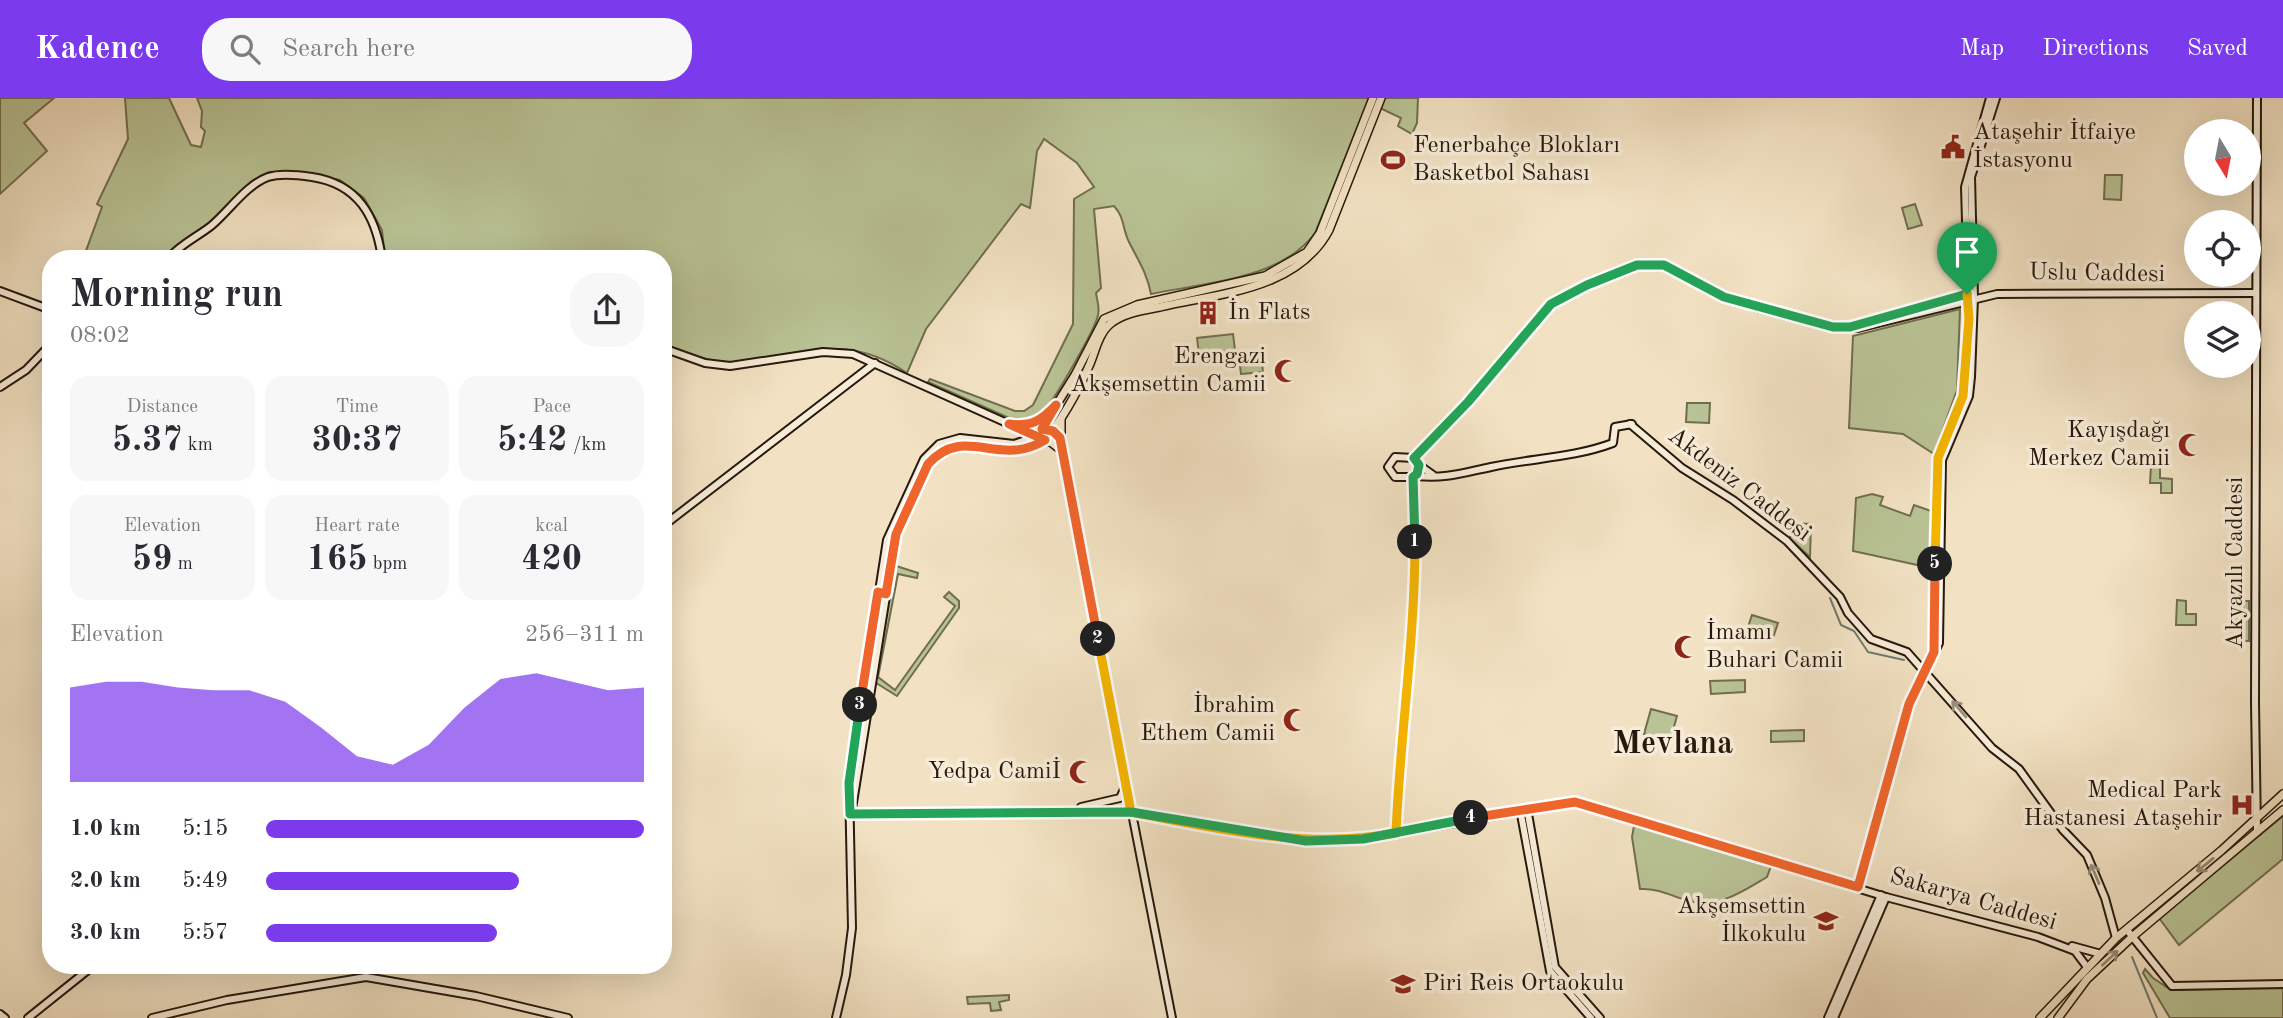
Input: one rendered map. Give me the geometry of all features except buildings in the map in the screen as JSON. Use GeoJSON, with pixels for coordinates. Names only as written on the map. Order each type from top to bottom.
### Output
{"type":"FeatureCollection","features":[{"type":"Feature","properties":{"kind":"main road"},"geometry":{"type":"LineString","coordinates":[[1039,433],[1083,360],[1096,330],[1112,314],[1137,305],[1265,276],[1307,252],[1320,233],[1373,98]]}},
{"type":"Feature","properties":{"kind":"main road"},"geometry":{"type":"LineString","coordinates":[[1045,440],[1061,420],[1091,363],[1101,334],[1112,322],[1148,309],[1259,285],[1309,258],[1329,230],[1381,98]]}},
{"type":"Feature","properties":{"kind":"main road"},"geometry":{"type":"LineString","coordinates":[[1024,429],[1038,422],[1056,405]]}},
{"type":"Feature","properties":{"kind":"main road"},"geometry":{"type":"LineString","coordinates":[[1061,420],[1061,450]]}},
{"type":"Feature","properties":{"kind":"main road"},"geometry":{"type":"LineString","coordinates":[[1009,424],[1039,433],[1053,431]]}},
{"type":"Feature","properties":{"kind":"main road"},"geometry":{"type":"LineString","coordinates":[[1024,429],[1027,440]]}},
{"type":"Feature","properties":{"kind":"main road"},"geometry":{"type":"LineString","coordinates":[[1053,431],[1060,438]]}},
{"type":"Feature","properties":{"kind":"main road"},"geometry":{"type":"LineString","coordinates":[[1039,433],[1061,450]]}},
{"type":"Feature","properties":{"kind":"main road"},"geometry":{"type":"LineString","coordinates":[[2040,1018],[2116,938],[2283,794]]}},
{"type":"Feature","properties":{"kind":"main road"},"geometry":{"type":"LineString","coordinates":[[2058,1018],[2087,979],[2132,937],[2283,810]]}},
{"type":"Feature","properties":{"kind":"street"},"geometry":{"type":"LineString","coordinates":[[1973,296],[1966,178],[1990,98]]}},
{"type":"Feature","properties":{"kind":"street"},"geometry":{"type":"LineString","coordinates":[[1858,887],[1909,704],[1939,643],[1940,459],[1963,396],[1973,296],[1971,177],[1996,98]]}},
{"type":"Feature","properties":{"kind":"street","name":"Akyazılı Caddesi"},"geometry":{"type":"LineString","coordinates":[[2257,98],[2258,832]]}},
{"type":"Feature","properties":{"kind":"street"},"geometry":{"type":"LineString","coordinates":[[180,250],[211,226],[253,186],[270,176],[301,175],[337,183],[359,197],[378,230],[381,250]]}},
{"type":"Feature","properties":{"kind":"street","name":"Uslu Caddesi"},"geometry":{"type":"LineString","coordinates":[[1414,458],[1468,402],[1551,304],[1587,285],[1637,265],[1664,265],[1724,297],[1760,309],[1824,325],[1850,327],[1872,326],[1973,296],[2049,291],[2256,293]]}},
{"type":"Feature","properties":{"kind":"street"},"geometry":{"type":"LineString","coordinates":[[0,291],[42,307]]}},
{"type":"Feature","properties":{"kind":"street"},"geometry":{"type":"LineString","coordinates":[[672,351],[705,363],[730,366],[824,352],[853,354],[1009,424]]}},
{"type":"Feature","properties":{"kind":"street"},"geometry":{"type":"LineString","coordinates":[[0,387],[26,370],[42,353]]}},
{"type":"Feature","properties":{"kind":"street"},"geometry":{"type":"LineString","coordinates":[[672,519],[875,363]]}},
{"type":"Feature","properties":{"kind":"street","name":"Akdeniz Caddesi"},"geometry":{"type":"LineString","coordinates":[[1441,478],[1593,450],[1613,443],[1615,427],[1631,424],[1682,468],[1733,500],[1787,541],[1840,597],[1848,613],[1871,639],[1907,652],[1992,748],[2019,769],[2063,830],[2087,855],[2105,898],[2116,938]]}},
{"type":"Feature","properties":{"kind":"street"},"geometry":{"type":"LineString","coordinates":[[836,1018],[850,948],[850,814],[882,593],[887,540],[895,516],[931,451],[940,444],[960,438],[1001,444],[1027,440],[1039,433]]}},
{"type":"Feature","properties":{"kind":"street"},"geometry":{"type":"LineString","coordinates":[[882,593],[900,524],[928,464],[936,455],[954,445],[964,444],[1014,452],[1045,440]]}},
{"type":"Feature","properties":{"kind":"street"},"geometry":{"type":"LineString","coordinates":[[1061,450],[1172,1018]]}},
{"type":"Feature","properties":{"kind":"street"},"geometry":{"type":"LineString","coordinates":[[1395,457],[1414,458],[1426,472],[1441,478],[1395,477],[1388,467],[1395,457]]}},
{"type":"Feature","properties":{"kind":"street"},"geometry":{"type":"LineString","coordinates":[[1396,833],[1399,748],[1415,582],[1414,476],[1419,465]]}},
{"type":"Feature","properties":{"kind":"street"},"geometry":{"type":"LineString","coordinates":[[1064,810],[1120,799],[1126,786]]}},
{"type":"Feature","properties":{"kind":"street","name":"Sakarya Caddesi"},"geometry":{"type":"LineString","coordinates":[[850,814],[1064,810],[1131,812],[1306,841],[1363,839],[1575,802],[1883,896],[2055,942],[2075,951],[2087,967]]}},
{"type":"Feature","properties":{"kind":"street"},"geometry":{"type":"LineString","coordinates":[[1524,809],[1546,932],[1550,971],[1600,1018]]}},
{"type":"Feature","properties":{"kind":"street"},"geometry":{"type":"LineString","coordinates":[[1828,1018],[1883,896]]}},
{"type":"Feature","properties":{"kind":"street"},"geometry":{"type":"LineString","coordinates":[[2127,930],[2172,986],[2283,984]]}},
{"type":"Feature","properties":{"kind":"street"},"geometry":{"type":"LineString","coordinates":[[2055,942],[2101,954]]}},
{"type":"Feature","properties":{"kind":"street"},"geometry":{"type":"LineString","coordinates":[[1835,1018],[1850,973]]}},
{"type":"Feature","properties":{"kind":"street"},"geometry":{"type":"LineString","coordinates":[[28,1018],[83,974]]}},
{"type":"Feature","properties":{"kind":"street"},"geometry":{"type":"LineString","coordinates":[[152,1018],[228,1000],[366,977],[477,996],[568,1018]]}},
{"type":"Feature","properties":{"kind":"street"},"geometry":{"type":"LineString","coordinates":[[1588,1009],[1591,1018]]}},
{"type":"Feature","properties":{"kind":"street"},"geometry":{"type":"LineString","coordinates":[[0,1014],[5,1018]]}},
{"type":"Feature","properties":{"kind":"green space"},"geometry":{"type":"Polygon","coordinates":[[[0,98],[54,98],[24,123],[47,151],[0,194],[0,98]]]}},
{"type":"Feature","properties":{"kind":"green space"},"geometry":{"type":"Polygon","coordinates":[[[125,98],[169,98],[191,145],[201,147],[205,131],[201,127],[202,111],[197,98],[1369,98],[1315,233],[1300,249],[1262,270],[1217,282],[1151,294],[1118,210],[1114,206],[1094,209],[1101,288],[1096,293],[1098,315],[1090,335],[1046,408],[1038,416],[1021,419],[1009,418],[928,382],[930,379],[1015,411],[1024,411],[1033,405],[1073,324],[1074,199],[1094,187],[1077,163],[1044,139],[1037,151],[1030,208],[1021,204],[926,329],[907,373],[882,359],[839,349],[730,362],[687,353],[672,347],[672,250],[384,250],[382,230],[364,198],[340,180],[296,172],[269,172],[249,185],[211,222],[174,250],[86,250],[102,207],[97,204],[128,139],[125,98]]]}},
{"type":"Feature","properties":{"kind":"green space"},"geometry":{"type":"Polygon","coordinates":[[[1384,98],[1418,98],[1417,123],[1412,134],[1398,126],[1401,118],[1380,108],[1384,98]]]}},
{"type":"Feature","properties":{"kind":"green space"},"geometry":{"type":"Polygon","coordinates":[[[2105,175],[2122,175],[2121,200],[2104,199],[2105,175]]]}},
{"type":"Feature","properties":{"kind":"green space"},"geometry":{"type":"Polygon","coordinates":[[[1915,204],[1922,225],[1908,229],[1902,208],[1915,204]]]}},
{"type":"Feature","properties":{"kind":"green space"},"geometry":{"type":"Polygon","coordinates":[[[1960,309],[1957,390],[1934,454],[1903,434],[1849,428],[1853,336],[1960,309]]]}},
{"type":"Feature","properties":{"kind":"green space"},"geometry":{"type":"Polygon","coordinates":[[[1233,334],[1235,350],[1199,354],[1197,338],[1233,334]]]}},
{"type":"Feature","properties":{"kind":"green space"},"geometry":{"type":"Polygon","coordinates":[[[1261,355],[1263,372],[1241,374],[1239,357],[1261,355]]]}},
{"type":"Feature","properties":{"kind":"green space"},"geometry":{"type":"Polygon","coordinates":[[[1687,403],[1710,403],[1709,423],[1686,422],[1687,403]]]}},
{"type":"Feature","properties":{"kind":"green space"},"geometry":{"type":"Polygon","coordinates":[[[2151,466],[2160,466],[2160,478],[2172,479],[2172,493],[2161,493],[2161,483],[2150,483],[2151,466]]]}},
{"type":"Feature","properties":{"kind":"green space"},"geometry":{"type":"Polygon","coordinates":[[[1872,494],[1883,497],[1880,505],[1910,516],[1914,505],[1931,511],[1931,568],[1853,551],[1856,498],[1872,494]]]}},
{"type":"Feature","properties":{"kind":"green space"},"geometry":{"type":"Polygon","coordinates":[[[1791,523],[1811,524],[1810,557],[1790,539],[1791,523]]]}},
{"type":"Feature","properties":{"kind":"green space"},"geometry":{"type":"Polygon","coordinates":[[[893,565],[918,573],[917,578],[898,574],[878,677],[895,690],[955,606],[944,597],[949,592],[959,601],[959,608],[897,696],[873,681],[893,565]]]}},
{"type":"Feature","properties":{"kind":"green space"},"geometry":{"type":"Polygon","coordinates":[[[2177,600],[2186,601],[2186,614],[2196,614],[2196,625],[2176,625],[2177,600]]]}},
{"type":"Feature","properties":{"kind":"green space"},"geometry":{"type":"Polygon","coordinates":[[[2230,601],[2249,601],[2249,641],[2239,641],[2239,627],[2230,627],[2230,601]]]}},
{"type":"Feature","properties":{"kind":"green space"},"geometry":{"type":"Polygon","coordinates":[[[1752,615],[1778,623],[1772,641],[1746,633],[1752,615]]]}},
{"type":"Feature","properties":{"kind":"green space"},"geometry":{"type":"Polygon","coordinates":[[[1745,680],[1745,692],[1711,694],[1710,681],[1745,680]]]}},
{"type":"Feature","properties":{"kind":"green space"},"geometry":{"type":"Polygon","coordinates":[[[1651,709],[1677,716],[1670,741],[1644,734],[1651,709]]]}},
{"type":"Feature","properties":{"kind":"green space"},"geometry":{"type":"Polygon","coordinates":[[[1804,730],[1804,741],[1771,742],[1771,731],[1804,730]]]}},
{"type":"Feature","properties":{"kind":"green space"},"geometry":{"type":"Polygon","coordinates":[[[2283,816],[2283,859],[2179,945],[2159,918],[2283,816]]]}},
{"type":"Feature","properties":{"kind":"green space"},"geometry":{"type":"Polygon","coordinates":[[[1634,826],[1771,866],[1767,877],[1749,888],[1710,903],[1689,901],[1659,891],[1640,889],[1632,837],[1634,826]]]}},
{"type":"Feature","properties":{"kind":"green space"},"geometry":{"type":"Polygon","coordinates":[[[2145,969],[2171,990],[2283,988],[2283,1018],[2170,1018],[2143,973],[2145,969]]]}},
{"type":"Feature","properties":{"kind":"green space"},"geometry":{"type":"Polygon","coordinates":[[[1009,995],[1009,1000],[999,1002],[1001,1010],[991,1011],[990,1003],[968,1004],[967,997],[1009,995]]]}},
{"type":"Feature","properties":{"kind":"waterway"},"geometry":{"type":"LineString","coordinates":[[1830,598],[1841,625],[1854,631],[1868,652],[1904,660]]}},
{"type":"Feature","properties":{"kind":"waterway"},"geometry":{"type":"LineString","coordinates":[[2132,957],[2157,1018]]}},
{"type":"Feature","properties":{"kind":"place","name":"Ataşehir İtfaiye İstasyonu"},"geometry":{"type":"Point","coordinates":[1953,147]}},
{"type":"Feature","properties":{"kind":"place","name":"Fenerbahçe Blokları Basketbol Sahası"},"geometry":{"type":"Point","coordinates":[1393,160]}},
{"type":"Feature","properties":{"kind":"place","name":"İn Flats"},"geometry":{"type":"Point","coordinates":[1208,313]}},
{"type":"Feature","properties":{"kind":"place","name":"Erengazi Akşemsettin Camii"},"geometry":{"type":"Point","coordinates":[1286,371]}},
{"type":"Feature","properties":{"kind":"place","name":"Kayışdağı Merkez Camii"},"geometry":{"type":"Point","coordinates":[2190,445]}},
{"type":"Feature","properties":{"kind":"place","name":"İmamı Buhari Camii"},"geometry":{"type":"Point","coordinates":[1686,647]}},
{"type":"Feature","properties":{"kind":"place","name":"İbrahim Ethem Camii"},"geometry":{"type":"Point","coordinates":[1295,720]}},
{"type":"Feature","properties":{"kind":"place","name":"Yedpa Camiİ"},"geometry":{"type":"Point","coordinates":[1081,772]}},
{"type":"Feature","properties":{"kind":"place","name":"Medical Park Hastanesi Ataşehir"},"geometry":{"type":"Point","coordinates":[2242,805]}},
{"type":"Feature","properties":{"kind":"place","name":"Akşemsettin İlkokulu"},"geometry":{"type":"Point","coordinates":[1826,921]}},
{"type":"Feature","properties":{"kind":"place","name":"Piri Reis Ortaokulu"},"geometry":{"type":"Point","coordinates":[1403,984]}},
{"type":"Feature","properties":{"kind":"district","name":"Mevlana"},"geometry":{"type":"Point","coordinates":[1673,745]}},
{"type":"Feature","properties":{"kind":"route"},"geometry":{"type":"LineString","coordinates":[[1967,294],[1858,322],[1850,327],[1833,327],[1724,297],[1664,265],[1637,265],[1587,285],[1551,304],[1468,402],[1414,458],[1419,465],[1419,470],[1413,477],[1415,582],[1399,748],[1396,833],[1363,839],[1306,841],[1178,820],[1168,819],[1131,812],[1060,438],[1053,431],[1042,429],[1056,405],[1038,422],[1024,426],[1009,424],[1045,440],[1035,446],[1014,452],[992,451],[964,444],[944,449],[928,464],[906,508],[896,534],[886,594],[878,592],[849,783],[850,814],[1086,810],[1131,812],[1306,841],[1363,839],[1440,824],[1527,808],[1575,802],[1858,887],[1909,704],[1934,652],[1938,458],[1963,396],[1969,318],[1967,294]]}}]}
